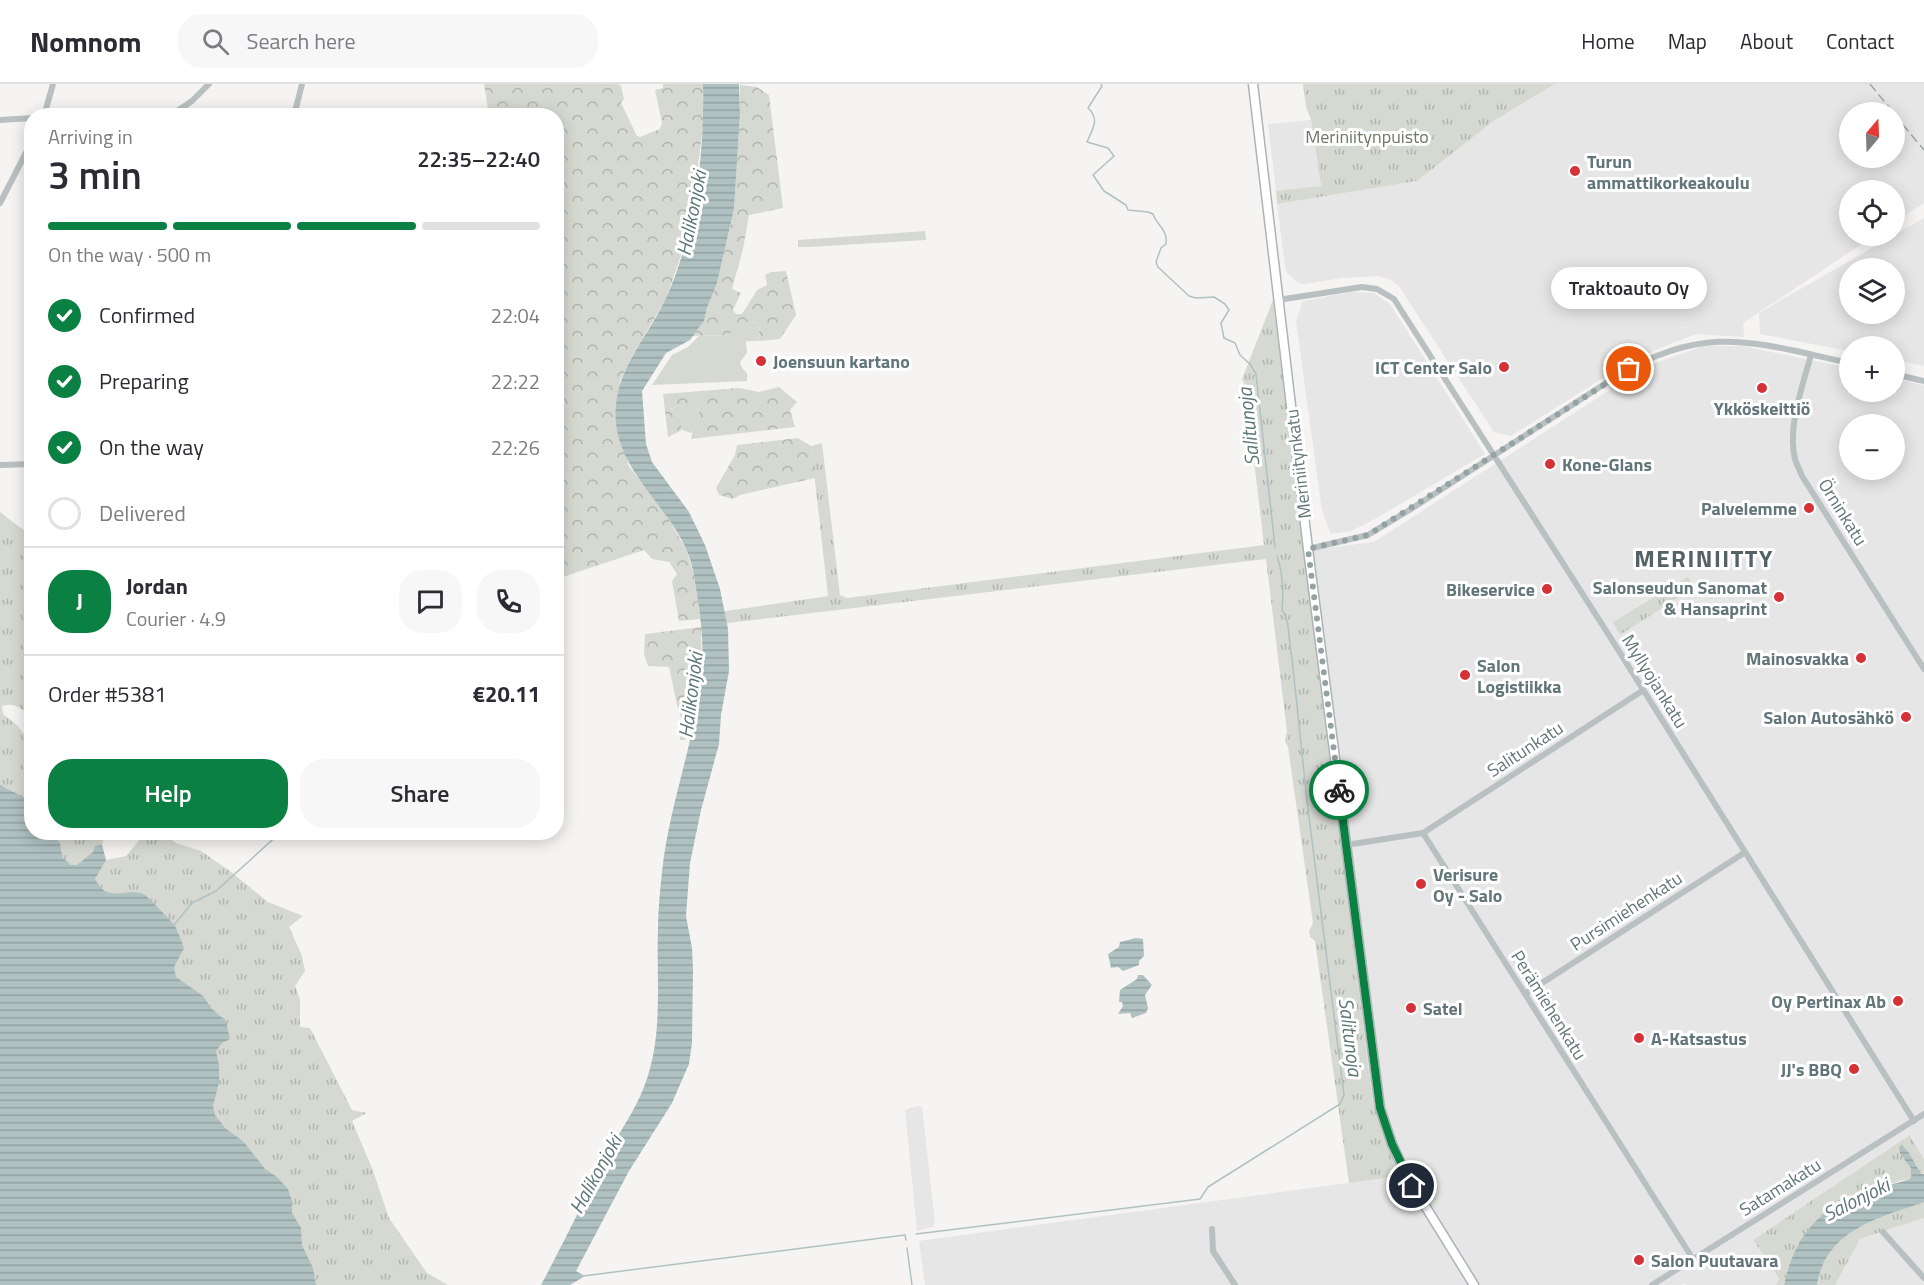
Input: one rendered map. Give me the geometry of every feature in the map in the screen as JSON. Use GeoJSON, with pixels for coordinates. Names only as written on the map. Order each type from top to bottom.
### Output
{"type":"FeatureCollection","features":[{"type":"Feature","properties":{"kind":"main road","name":"Meriniitynkatu"},"geometry":{"type":"LineString","coordinates":[[1253,84],[1308,549],[1380,1108],[1392,1144],[1406,1175],[1474,1285]]}},
{"type":"Feature","properties":{"kind":"street"},"geometry":{"type":"LineString","coordinates":[[47,108],[53,84]]}},
{"type":"Feature","properties":{"kind":"street"},"geometry":{"type":"LineString","coordinates":[[182,108],[209,84]]}},
{"type":"Feature","properties":{"kind":"street"},"geometry":{"type":"LineString","coordinates":[[296,108],[302,84]]}},
{"type":"Feature","properties":{"kind":"street"},"geometry":{"type":"LineString","coordinates":[[0,120],[24,118]]}},
{"type":"Feature","properties":{"kind":"street"},"geometry":{"type":"LineString","coordinates":[[0,203],[24,156]]}},
{"type":"Feature","properties":{"kind":"street","name":"Myllyojankatu"},"geometry":{"type":"LineString","coordinates":[[1278,300],[1362,287],[1377,289],[1394,299],[1605,629],[1914,1121]]}},
{"type":"Feature","properties":{"kind":"street"},"geometry":{"type":"LineString","coordinates":[[1308,549],[1368,535],[1625,371],[1666,351],[1700,342],[1737,341],[1839,361]]}},
{"type":"Feature","properties":{"kind":"street","name":"Örninkatu"},"geometry":{"type":"LineString","coordinates":[[1810,355],[1794,423],[1795,458],[1802,476],[1923,666]]}},
{"type":"Feature","properties":{"kind":"street"},"geometry":{"type":"LineString","coordinates":[[1905,377],[1924,381]]}},
{"type":"Feature","properties":{"kind":"street"},"geometry":{"type":"LineString","coordinates":[[0,465],[24,464]]}},
{"type":"Feature","properties":{"kind":"street","name":"Salitunkatu"},"geometry":{"type":"LineString","coordinates":[[1424,833],[1642,691]]}},
{"type":"Feature","properties":{"kind":"street"},"geometry":{"type":"LineString","coordinates":[[1346,845],[1424,833]]}},
{"type":"Feature","properties":{"kind":"street","name":"Perämiehenkatu"},"geometry":{"type":"LineString","coordinates":[[1424,833],[1693,1259]]}},
{"type":"Feature","properties":{"kind":"street","name":"Pursimiehenkatu"},"geometry":{"type":"LineString","coordinates":[[1525,994],[1744,853]]}},
{"type":"Feature","properties":{"kind":"street","name":"Satamakatu"},"geometry":{"type":"LineString","coordinates":[[1652,1285],[1924,1114]]}},
{"type":"Feature","properties":{"kind":"street"},"geometry":{"type":"LineString","coordinates":[[1212,1229],[1213,1251],[1235,1285]]}},
{"type":"Feature","properties":{"kind":"street"},"geometry":{"type":"LineString","coordinates":[[1883,1232],[1924,1278]]}},
{"type":"Feature","properties":{"kind":"shaded area"},"geometry":{"type":"Polygon","coordinates":[[[1555,84],[1924,84],[1924,203],[1905,215],[1905,180],[1839,180],[1839,246],[1859,246],[1743,323],[1744,337],[1696,334],[1635,358],[1511,436],[1494,432],[1398,285],[1379,276],[1342,278],[1305,284],[1298,283],[1286,272],[1277,204],[1417,181],[1495,120],[1555,84]]]}},
{"type":"Feature","properties":{"kind":"shaded area"},"geometry":{"type":"Polygon","coordinates":[[[1311,120],[1321,187],[1276,191],[1268,124],[1311,120]]]}},
{"type":"Feature","properties":{"kind":"shaded area"},"geometry":{"type":"Polygon","coordinates":[[[1924,218],[1924,366],[1905,362],[1905,336],[1839,336],[1839,349],[1760,334],[1759,313],[1839,267],[1839,324],[1905,324],[1905,258],[1855,258],[1875,246],[1905,246],[1905,229],[1924,218]]]}},
{"type":"Feature","properties":{"kind":"shaded area"},"geometry":{"type":"Polygon","coordinates":[[[1353,292],[1374,293],[1390,304],[1485,454],[1375,519],[1351,531],[1331,534],[1322,511],[1296,321],[1303,301],[1353,292]]]}},
{"type":"Feature","properties":{"kind":"shaded area"},"geometry":{"type":"Polygon","coordinates":[[[1703,346],[1743,346],[1839,366],[1839,402],[1905,402],[1905,381],[1924,385],[1924,1159],[1911,1135],[1753,1240],[1779,1280],[1776,1285],[1686,1285],[1685,1283],[1681,1285],[925,1285],[919,1241],[1399,1176],[1373,1103],[1304,551],[1374,542],[1647,366],[1703,346]]]}},
{"type":"Feature","properties":{"kind":"shaded area"},"geometry":{"type":"Polygon","coordinates":[[[917,1106],[922,1107],[935,1223],[933,1227],[917,1231],[905,1110],[917,1106]]]}},
{"type":"Feature","properties":{"kind":"shaded area"},"geometry":{"type":"Polygon","coordinates":[[[1924,1218],[1924,1285],[1835,1285],[1860,1239],[1924,1218]]]}},
{"type":"Feature","properties":{"kind":"green space"},"geometry":{"type":"Polygon","coordinates":[[[484,84],[618,84],[621,86],[624,99],[621,103],[637,136],[640,137],[660,129],[662,123],[655,90],[663,88],[663,84],[703,84],[704,119],[692,212],[685,244],[666,299],[620,381],[628,465],[665,513],[687,551],[695,580],[700,619],[679,621],[672,581],[677,574],[669,562],[652,559],[644,550],[564,577],[564,108],[488,108],[484,84]]]}},
{"type":"Feature","properties":{"kind":"green space","name":"Meriniitynpuisto"},"geometry":{"type":"Polygon","coordinates":[[[1303,84],[1555,84],[1495,120],[1417,181],[1277,204],[1276,191],[1321,186],[1303,84]]]}},
{"type":"Feature","properties":{"kind":"green space"},"geometry":{"type":"Polygon","coordinates":[[[740,85],[757,87],[769,95],[783,208],[749,215],[732,289],[741,293],[733,310],[736,314],[742,314],[757,290],[767,285],[765,275],[771,272],[786,271],[796,315],[780,339],[758,341],[760,323],[739,325],[729,335],[693,336],[704,321],[717,283],[734,209],[740,85]]]}},
{"type":"Feature","properties":{"kind":"green space"},"geometry":{"type":"Polygon","coordinates":[[[925,231],[926,240],[798,247],[798,240],[925,231]]]}},
{"type":"Feature","properties":{"kind":"green space"},"geometry":{"type":"Polygon","coordinates":[[[1273,300],[1373,1103],[1399,1176],[1349,1183],[1315,941],[1310,937],[1309,931],[1313,923],[1288,747],[1285,742],[1287,732],[1266,559],[720,624],[719,612],[828,596],[811,446],[822,443],[840,595],[847,598],[1264,545],[1245,385],[1242,379],[1273,300]]]}},
{"type":"Feature","properties":{"kind":"green space"},"geometry":{"type":"Polygon","coordinates":[[[748,322],[760,323],[758,341],[746,341],[747,353],[740,362],[747,373],[747,381],[652,385],[672,355],[688,347],[699,336],[729,335],[735,326],[748,322]]]}},
{"type":"Feature","properties":{"kind":"green space"},"geometry":{"type":"Polygon","coordinates":[[[779,387],[797,402],[790,410],[795,427],[691,439],[693,428],[700,417],[697,407],[690,403],[671,409],[680,420],[682,430],[668,437],[663,394],[739,388],[759,392],[779,387]]]}},
{"type":"Feature","properties":{"kind":"green space"},"geometry":{"type":"Polygon","coordinates":[[[690,403],[697,407],[700,417],[691,433],[682,430],[679,420],[671,409],[690,403]]]}},
{"type":"Feature","properties":{"kind":"green space"},"geometry":{"type":"Polygon","coordinates":[[[798,438],[811,446],[815,478],[740,495],[733,499],[719,495],[716,488],[735,455],[737,445],[798,438]]]}},
{"type":"Feature","properties":{"kind":"green space"},"geometry":{"type":"Polygon","coordinates":[[[0,512],[24,531],[24,710],[10,705],[2,706],[3,714],[24,734],[24,840],[103,840],[102,845],[106,860],[126,856],[139,840],[172,840],[201,851],[268,902],[303,916],[289,927],[302,956],[305,971],[295,986],[300,999],[300,1027],[310,1028],[352,1110],[367,1113],[352,1121],[372,1168],[389,1218],[427,1273],[448,1285],[0,1285],[0,512]]]}},
{"type":"Feature","properties":{"kind":"green space"},"geometry":{"type":"Polygon","coordinates":[[[1688,577],[1695,587],[1620,635],[1613,622],[1688,577]]]}},
{"type":"Feature","properties":{"kind":"green space"},"geometry":{"type":"Polygon","coordinates":[[[701,627],[702,671],[698,695],[684,706],[677,705],[669,667],[648,666],[644,654],[645,634],[701,627]]]}},
{"type":"Feature","properties":{"kind":"green space"},"geometry":{"type":"Polygon","coordinates":[[[677,705],[684,706],[689,721],[685,740],[680,740],[682,721],[677,705]]]}},
{"type":"Feature","properties":{"kind":"green space"},"geometry":{"type":"Polygon","coordinates":[[[1910,1135],[1924,1159],[1924,1173],[1857,1195],[1840,1202],[1826,1212],[1804,1235],[1789,1266],[1784,1285],[1776,1285],[1779,1279],[1753,1240],[1910,1135]]]}},
{"type":"Feature","properties":{"kind":"green space"},"geometry":{"type":"Polygon","coordinates":[[[1924,1202],[1924,1218],[1860,1239],[1835,1285],[1817,1285],[1822,1266],[1831,1251],[1843,1238],[1873,1220],[1924,1202]]]}},
{"type":"Feature","properties":{"kind":"water"},"geometry":{"type":"Polygon","coordinates":[[[703,84],[739,84],[740,114],[734,209],[717,283],[704,321],[690,340],[666,353],[642,391],[646,444],[652,462],[689,512],[705,545],[720,589],[728,629],[729,671],[721,715],[719,744],[701,810],[690,863],[686,916],[693,969],[692,1043],[689,1064],[672,1103],[629,1171],[576,1271],[585,1276],[570,1285],[541,1285],[640,1096],[650,1068],[657,1029],[658,915],[662,872],[670,821],[699,696],[702,643],[700,614],[689,556],[678,533],[630,465],[616,427],[616,405],[629,362],[667,296],[685,246],[700,165],[703,84]]]}},
{"type":"Feature","properties":{"kind":"water"},"geometry":{"type":"Polygon","coordinates":[[[0,785],[24,797],[24,840],[57,840],[60,843],[62,857],[71,865],[77,865],[93,852],[95,846],[102,845],[106,860],[95,879],[100,887],[111,893],[131,892],[145,895],[175,926],[184,948],[174,967],[176,977],[203,996],[211,1008],[226,1021],[230,1039],[222,1043],[216,1051],[219,1082],[213,1106],[215,1115],[225,1128],[244,1142],[265,1169],[277,1177],[288,1189],[292,1201],[292,1213],[301,1228],[302,1245],[313,1268],[316,1285],[0,1285],[0,785]]]}},
{"type":"Feature","properties":{"kind":"water"},"geometry":{"type":"Polygon","coordinates":[[[1136,938],[1143,939],[1144,956],[1139,961],[1139,965],[1123,971],[1118,967],[1111,968],[1108,954],[1119,947],[1120,942],[1136,938]]]}},
{"type":"Feature","properties":{"kind":"water"},"geometry":{"type":"Polygon","coordinates":[[[1138,975],[1143,975],[1152,985],[1145,995],[1148,1008],[1146,1013],[1132,1018],[1130,1013],[1118,1014],[1123,1006],[1122,1002],[1119,1002],[1120,990],[1137,979],[1138,975]]]}},
{"type":"Feature","properties":{"kind":"water","name":"Salonjoki"},"geometry":{"type":"Polygon","coordinates":[[[1902,1145],[1921,1174],[1924,1174],[1924,1202],[1873,1221],[1843,1238],[1831,1251],[1822,1266],[1817,1285],[1784,1285],[1789,1266],[1804,1235],[1826,1212],[1840,1202],[1857,1195],[1911,1178],[1912,1170],[1900,1153],[1899,1147],[1902,1145]]]}},
{"type":"Feature","properties":{"kind":"waterway","name":"Salitunoja"},"geometry":{"type":"LineString","coordinates":[[1101,84],[1102,86],[1088,108],[1095,120],[1087,142],[1108,148],[1114,156],[1093,175],[1104,191],[1126,205],[1128,210],[1153,214],[1164,231],[1166,239],[1166,244],[1161,248],[1156,262],[1158,267],[1189,296],[1214,297],[1225,304],[1229,310],[1221,323],[1224,338],[1235,343],[1240,355],[1250,364],[1256,374],[1275,547]]}},
{"type":"Feature","properties":{"kind":"waterway","name":"Salitunoja"},"geometry":{"type":"LineString","coordinates":[[916,1234],[1200,1199],[1208,1187],[1340,1104],[1344,1095],[1307,801],[1292,658],[1287,621],[1282,610],[1281,569],[1277,556]]}},
{"type":"Feature","properties":{"kind":"waterway"},"geometry":{"type":"LineString","coordinates":[[174,925],[192,903],[216,891],[272,840]]}},
{"type":"Feature","properties":{"kind":"waterway"},"geometry":{"type":"LineString","coordinates":[[583,1276],[905,1235],[906,1240]]}},
{"type":"Feature","properties":{"kind":"waterway"},"geometry":{"type":"LineString","coordinates":[[907,1248],[912,1285]]}},
{"type":"Feature","properties":{"kind":"railway"},"geometry":{"type":"LineString","coordinates":[[1870,84],[1885,102]]}},
{"type":"Feature","properties":{"kind":"railway"},"geometry":{"type":"LineString","coordinates":[[1905,127],[1924,150]]}},
{"type":"Feature","properties":{"kind":"way so far"},"geometry":{"type":"LineString","coordinates":[[1339,790],[1308,549],[1368,535],[1629,369]]}},
{"type":"Feature","properties":{"kind":"place","name":"Turun ammattikorkeakoulu"},"geometry":{"type":"Point","coordinates":[1575,171]}},
{"type":"Feature","properties":{"kind":"place","name":"Joensuun kartano"},"geometry":{"type":"Point","coordinates":[761,361]}},
{"type":"Feature","properties":{"kind":"place","name":"ICT Center Salo"},"geometry":{"type":"Point","coordinates":[1504,367]}},
{"type":"Feature","properties":{"kind":"place","name":"Traktoauto Oy"},"geometry":{"type":"Point","coordinates":[1629,369]}},
{"type":"Feature","properties":{"kind":"place","name":"Ykköskeittiö"},"geometry":{"type":"Point","coordinates":[1762,388]}},
{"type":"Feature","properties":{"kind":"place","name":"Kone-Glans"},"geometry":{"type":"Point","coordinates":[1550,464]}},
{"type":"Feature","properties":{"kind":"place","name":"Palvelemme"},"geometry":{"type":"Point","coordinates":[1809,508]}},
{"type":"Feature","properties":{"kind":"place","name":"Bikeservice"},"geometry":{"type":"Point","coordinates":[1547,589]}},
{"type":"Feature","properties":{"kind":"place","name":"Salonseudun Sanomat & Hansaprint"},"geometry":{"type":"Point","coordinates":[1779,597]}},
{"type":"Feature","properties":{"kind":"place","name":"Mainosvakka"},"geometry":{"type":"Point","coordinates":[1861,658]}},
{"type":"Feature","properties":{"kind":"place","name":"Salon Logistiikka"},"geometry":{"type":"Point","coordinates":[1465,675]}},
{"type":"Feature","properties":{"kind":"place","name":"Salon Autosähkö"},"geometry":{"type":"Point","coordinates":[1906,717]}},
{"type":"Feature","properties":{"kind":"place","name":"Verisure Oy - Salo"},"geometry":{"type":"Point","coordinates":[1421,884]}},
{"type":"Feature","properties":{"kind":"place","name":"Oy Pertinax Ab"},"geometry":{"type":"Point","coordinates":[1898,1001]}},
{"type":"Feature","properties":{"kind":"place","name":"Satel"},"geometry":{"type":"Point","coordinates":[1411,1008]}},
{"type":"Feature","properties":{"kind":"place","name":"A-Katsastus"},"geometry":{"type":"Point","coordinates":[1639,1038]}},
{"type":"Feature","properties":{"kind":"place","name":"JJ's BBQ"},"geometry":{"type":"Point","coordinates":[1854,1069]}},
{"type":"Feature","properties":{"kind":"place","name":"Salon Puutavara"},"geometry":{"type":"Point","coordinates":[1639,1260]}},
{"type":"Feature","properties":{"kind":"district","name":"MERINIITTY"},"geometry":{"type":"Point","coordinates":[1704,558]}},
{"type":"Feature","properties":{"kind":"route"},"geometry":{"type":"LineString","coordinates":[[1339,790],[1380,1108],[1392,1144],[1412,1186]]}},
{"type":"Feature","properties":{"kind":"water label","name":"Halikonjoki"},"geometry":{"type":"Point","coordinates":[691,213]}},
{"type":"Feature","properties":{"kind":"water label","name":"Halikonjoki"},"geometry":{"type":"Point","coordinates":[690,695]}},
{"type":"Feature","properties":{"kind":"water label","name":"Halikonjoki"},"geometry":{"type":"Point","coordinates":[595,1174]}}]}
